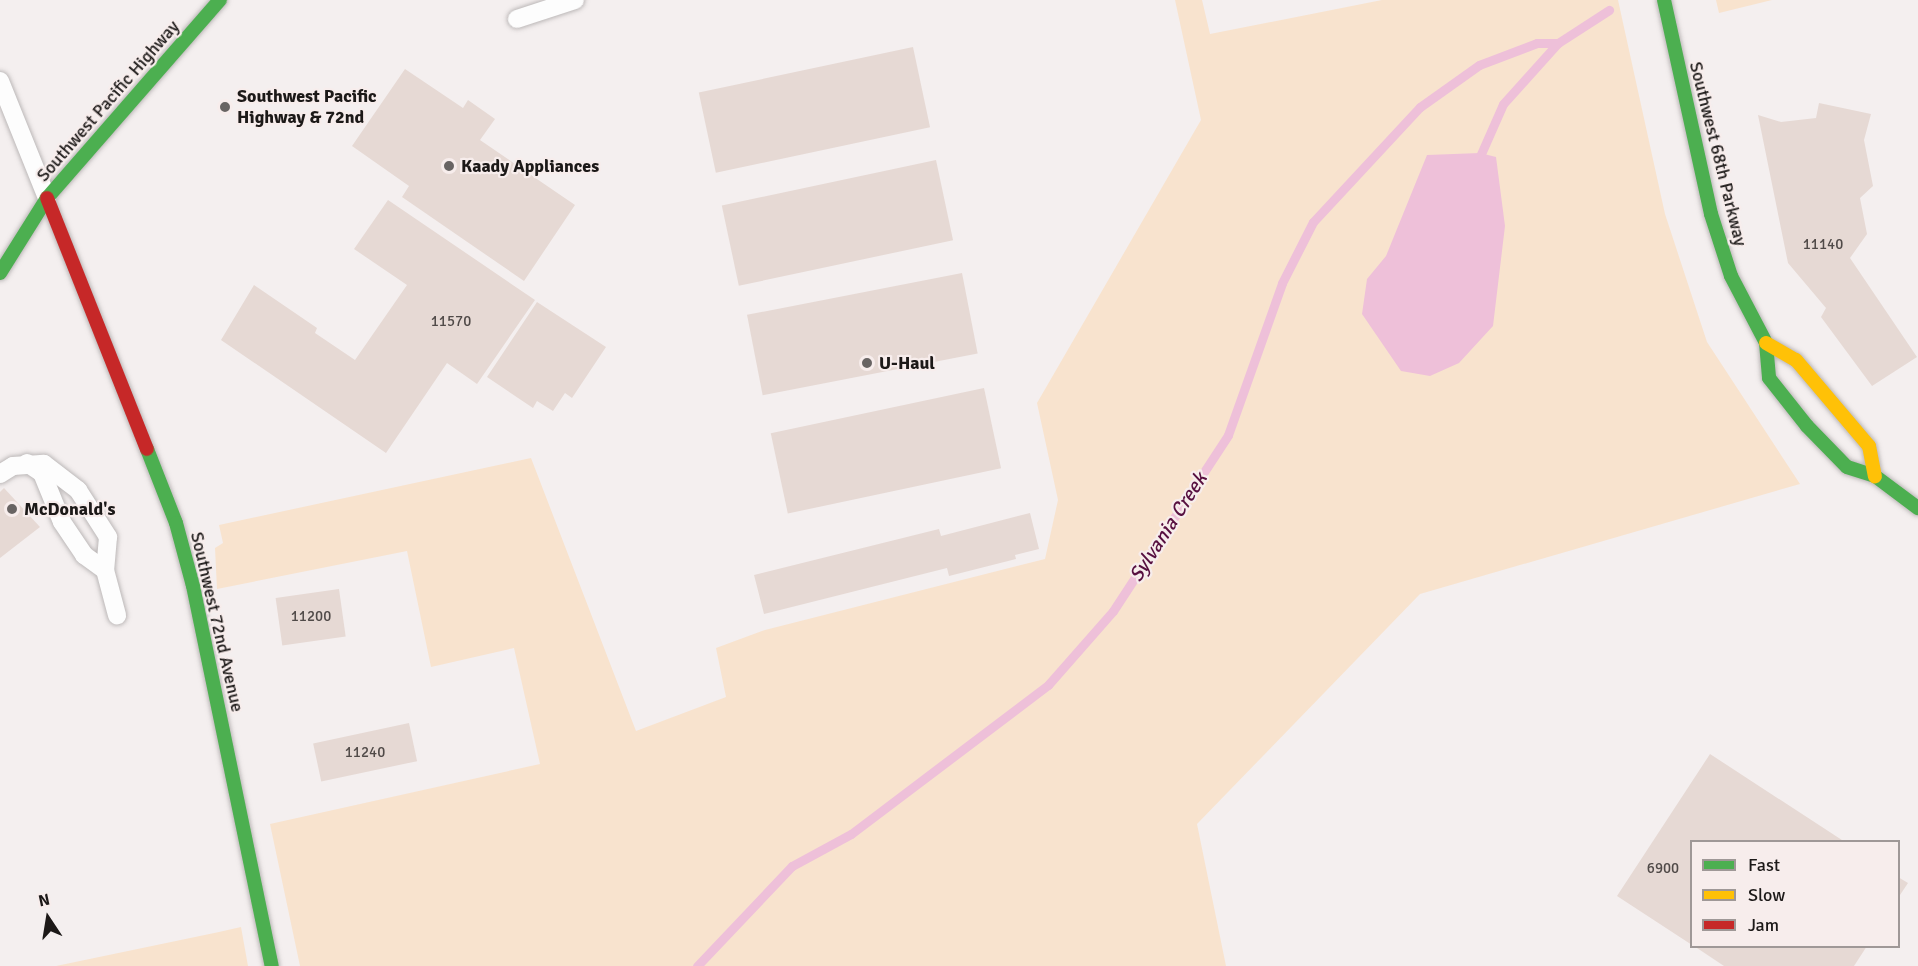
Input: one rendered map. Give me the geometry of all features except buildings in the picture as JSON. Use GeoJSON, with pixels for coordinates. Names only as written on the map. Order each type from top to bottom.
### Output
{"type":"FeatureCollection","features":[{"type":"Feature","properties":{"kind":"main road","name":"Southwest Pacific Highway"},"geometry":{"type":"LineString","coordinates":[[0,273],[47,198],[220,0]]}},
{"type":"Feature","properties":{"kind":"main road","name":"Southwest 68th Parkway"},"geometry":{"type":"LineString","coordinates":[[1664,0],[1718,238],[1731,276],[1766,343],[1769,378],[1787,403],[1847,467],[1875,476],[1918,508]]}},
{"type":"Feature","properties":{"kind":"main road","name":"Southwest Pacific Highway"},"geometry":{"type":"LineString","coordinates":[[9,227],[47,198]]}},
{"type":"Feature","properties":{"kind":"main road","name":"Southwest 72nd Avenue"},"geometry":{"type":"LineString","coordinates":[[47,198],[176,523],[193,586],[272,966]]}},
{"type":"Feature","properties":{"kind":"main road"},"geometry":{"type":"LineString","coordinates":[[1766,343],[1796,360],[1869,446],[1875,476]]}},
{"type":"Feature","properties":{"kind":"lane"},"geometry":{"type":"LineString","coordinates":[[517,19],[575,0]]}},
{"type":"Feature","properties":{"kind":"lane"},"geometry":{"type":"LineString","coordinates":[[0,81],[47,198]]}},
{"type":"Feature","properties":{"kind":"lane"},"geometry":{"type":"LineString","coordinates":[[27,463],[42,472],[63,522],[84,555],[105,570]]}},
{"type":"Feature","properties":{"kind":"lane"},"geometry":{"type":"LineString","coordinates":[[0,474],[27,463],[44,464],[60,472],[91,507],[108,537],[105,570],[117,615]]}},
{"type":"Feature","properties":{"kind":"shaded area"},"geometry":{"type":"Polygon","coordinates":[[[1175,0],[1202,0],[1210,34],[1382,0],[1618,0],[1665,214],[1707,342],[1800,484],[1420,594],[1197,824],[1226,966],[300,966],[270,824],[540,764],[514,648],[431,667],[407,551],[217,589],[215,548],[223,543],[219,525],[531,458],[636,731],[726,697],[716,648],[765,630],[1045,559],[1058,500],[1037,403],[1201,120],[1175,0]]]}},
{"type":"Feature","properties":{"kind":"shaded area"},"geometry":{"type":"Polygon","coordinates":[[[1716,0],[1772,0],[1719,13],[1716,0]]]}},
{"type":"Feature","properties":{"kind":"shaded area"},"geometry":{"type":"Polygon","coordinates":[[[1480,153],[1496,157],[1505,226],[1493,326],[1459,363],[1430,376],[1401,371],[1362,314],[1367,279],[1386,256],[1427,155],[1480,153]]]}},
{"type":"Feature","properties":{"kind":"shaded area"},"geometry":{"type":"Polygon","coordinates":[[[241,927],[248,966],[56,966],[219,932],[241,927]]]}},
{"type":"Feature","properties":{"kind":"waterway"},"geometry":{"type":"LineString","coordinates":[[1477,163],[1503,104],[1558,43],[1609,10]]}},
{"type":"Feature","properties":{"kind":"waterway","name":"Sylvania Creek"},"geometry":{"type":"LineString","coordinates":[[697,966],[792,866],[851,834],[1048,685],[1113,611],[1228,435],[1282,283],[1313,222],[1420,107],[1479,65],[1537,43],[1558,43]]}},
{"type":"Feature","properties":{"kind":"traffic: fast"},"geometry":{"type":"LineString","coordinates":[[0,273],[47,198],[220,0]]}},
{"type":"Feature","properties":{"kind":"traffic: fast"},"geometry":{"type":"LineString","coordinates":[[1664,0],[1711,214],[1731,276],[1766,343],[1769,378],[1807,426],[1847,467],[1875,476],[1918,508]]}},
{"type":"Feature","properties":{"kind":"traffic: fast"},"geometry":{"type":"LineString","coordinates":[[147,449],[176,523],[193,586],[272,966]]}},
{"type":"Feature","properties":{"kind":"traffic: slow"},"geometry":{"type":"LineString","coordinates":[[1766,343],[1796,360],[1869,446],[1875,476]]}},
{"type":"Feature","properties":{"kind":"traffic: jam"},"geometry":{"type":"LineString","coordinates":[[47,198],[147,449]]}},
{"type":"Feature","properties":{"kind":"place","name":"Southwest Pacific Highway & 72nd"},"geometry":{"type":"Point","coordinates":[225,107]}},
{"type":"Feature","properties":{"kind":"place","name":"Kaady Appliances"},"geometry":{"type":"Point","coordinates":[449,166]}},
{"type":"Feature","properties":{"kind":"place","name":"U-Haul"},"geometry":{"type":"Point","coordinates":[867,363]}},
{"type":"Feature","properties":{"kind":"place","name":"McDonald's"},"geometry":{"type":"Point","coordinates":[12,509]}}]}
